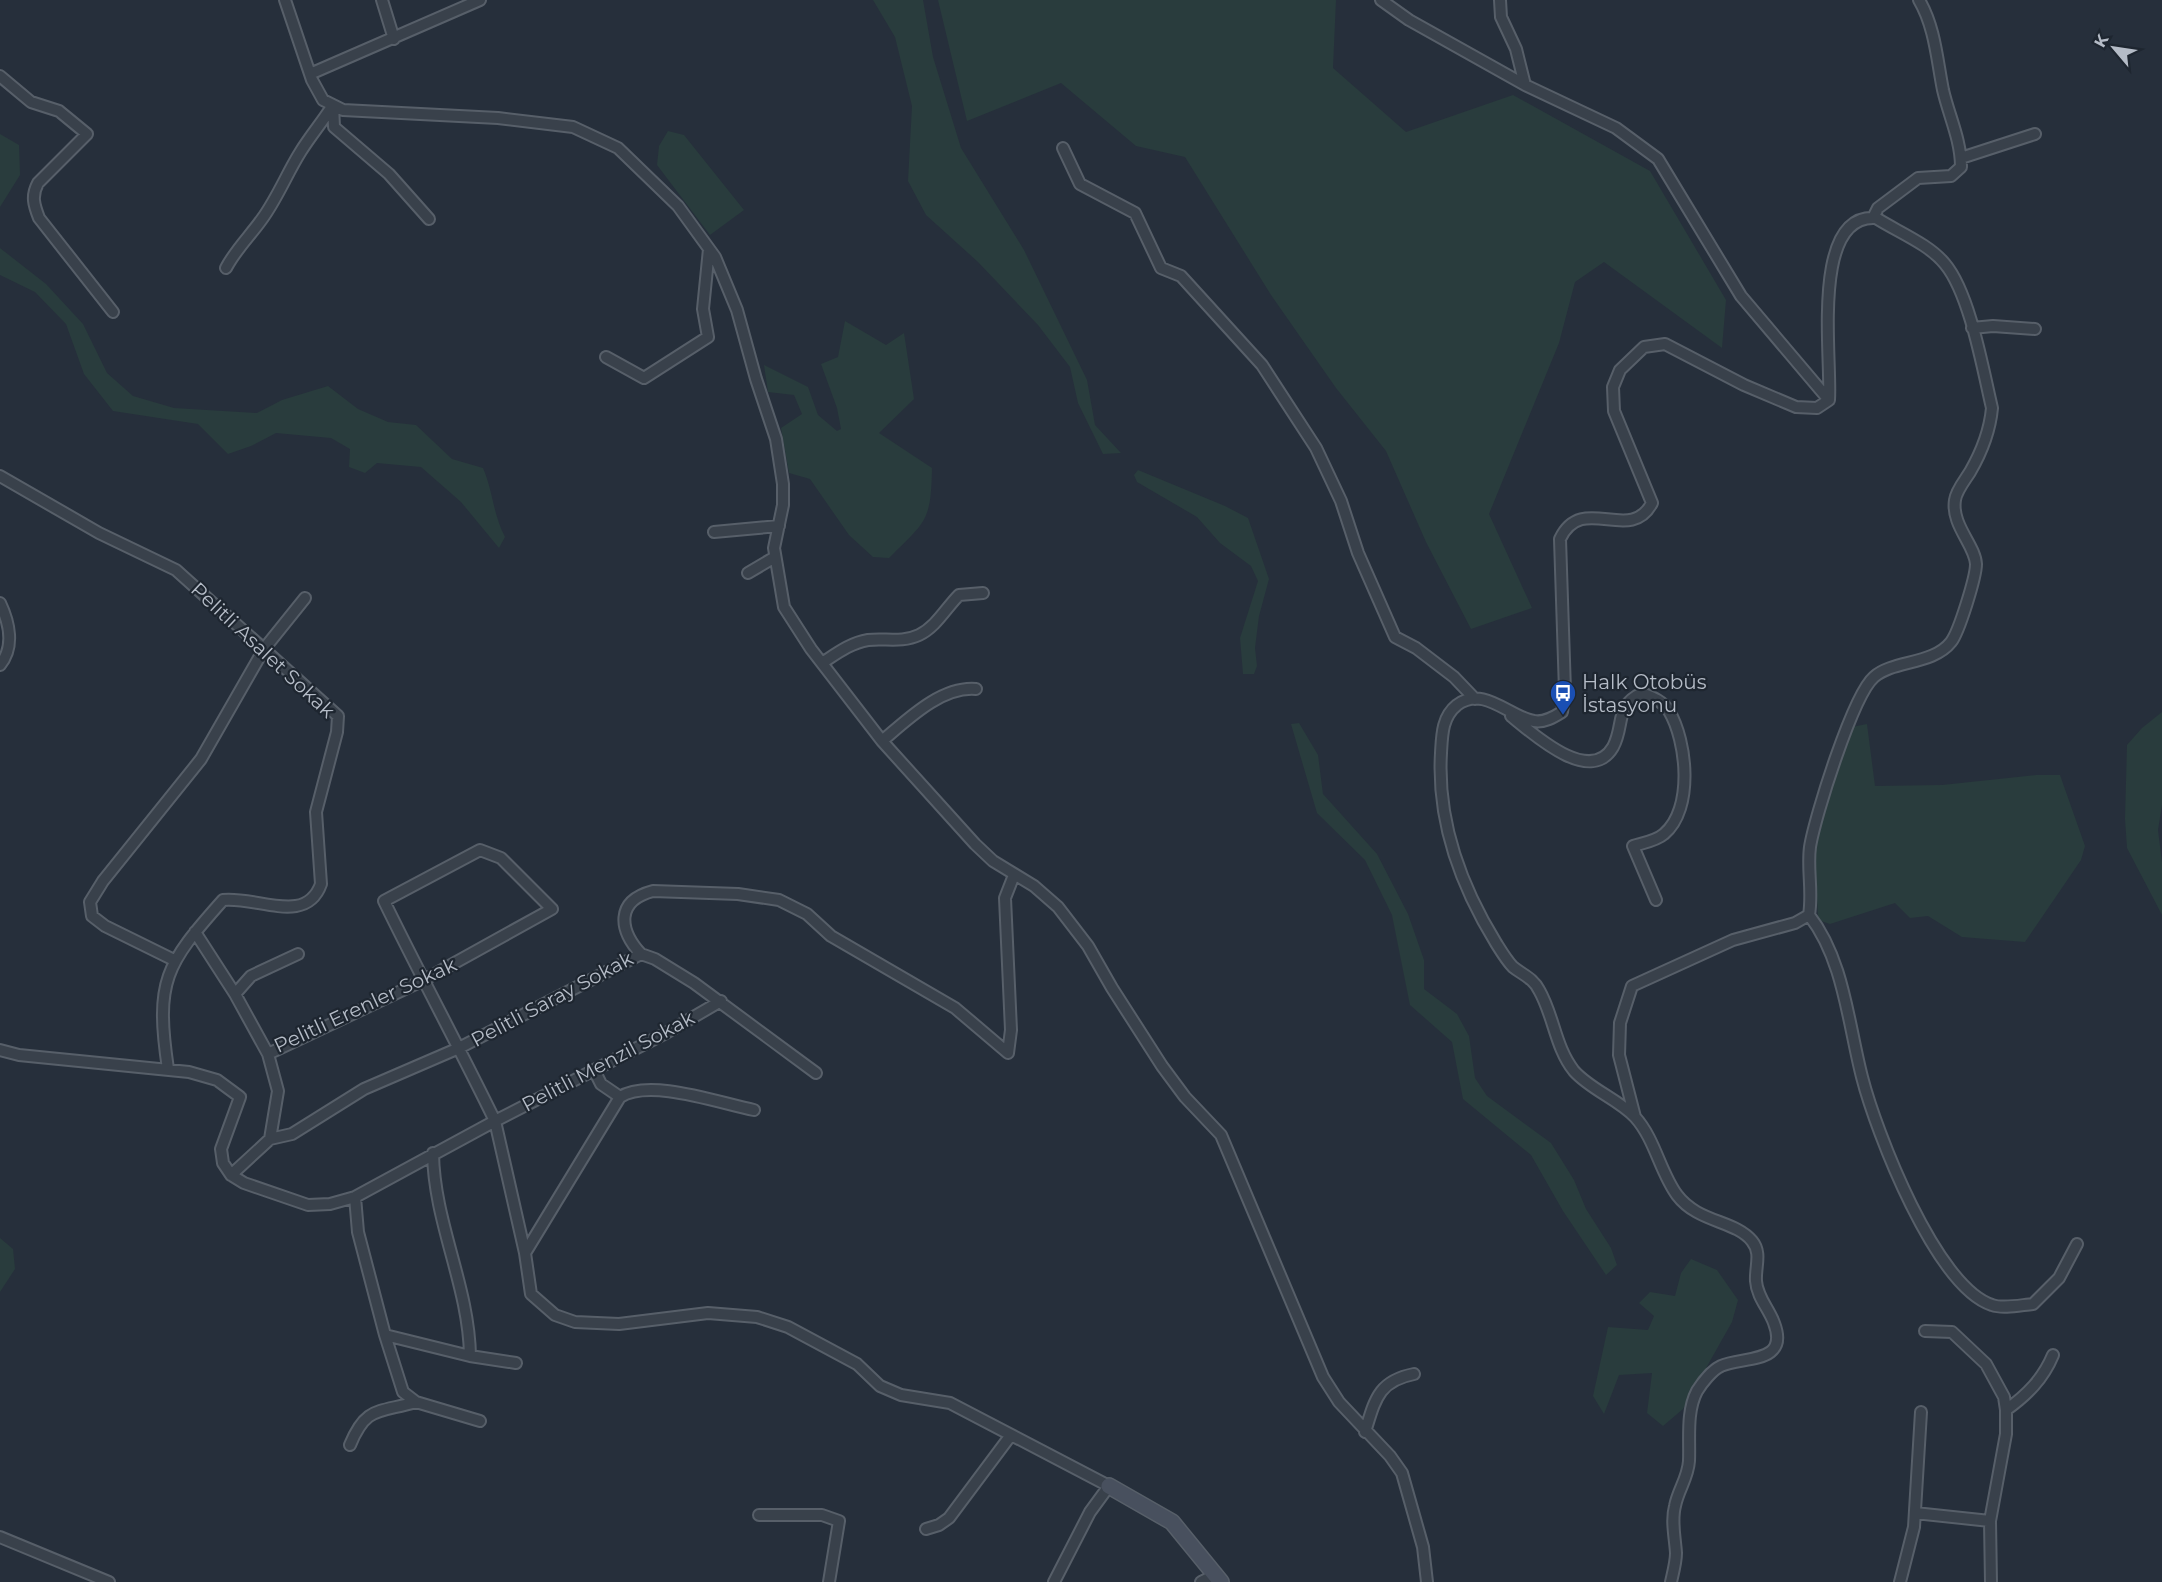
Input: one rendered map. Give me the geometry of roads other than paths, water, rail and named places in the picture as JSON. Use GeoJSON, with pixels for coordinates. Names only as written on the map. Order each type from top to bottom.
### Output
{"type":"FeatureCollection","features":[{"type":"Feature","properties":{"kind":"street"},"geometry":{"type":"LineString","coordinates":[[285,0],[310,74],[323,100],[343,110],[498,118],[573,127],[618,148],[678,206],[715,257],[737,310],[776,439],[783,484],[779,526],[774,548],[784,607],[822,663],[882,741],[975,844],[993,861],[1034,886],[1065,914],[1089,946],[1162,1066],[1185,1097],[1221,1136],[1323,1377],[1340,1402],[1390,1456],[1402,1473],[1423,1547],[1427,1582]]}},
{"type":"Feature","properties":{"kind":"street"},"geometry":{"type":"LineString","coordinates":[[382,0],[394,39]]}},
{"type":"Feature","properties":{"kind":"street"},"geometry":{"type":"LineString","coordinates":[[310,74],[480,0]]}},
{"type":"Feature","properties":{"kind":"street"},"geometry":{"type":"LineString","coordinates":[[1381,0],[1408,20],[1525,85],[1616,128],[1658,159],[1741,296],[1829,400]]}},
{"type":"Feature","properties":{"kind":"street"},"geometry":{"type":"LineString","coordinates":[[1500,0],[1501,17],[1516,49],[1525,85]]}},
{"type":"Feature","properties":{"kind":"street"},"geometry":{"type":"LineString","coordinates":[[1873,218],[1878,208],[1918,178],[1951,176],[1961,167],[1961,158],[1932,34],[1919,0]]}},
{"type":"Feature","properties":{"kind":"street"},"geometry":{"type":"LineString","coordinates":[[0,76],[31,102],[59,111],[87,134],[38,183],[33,193],[34,206],[39,219],[113,312]]}},
{"type":"Feature","properties":{"kind":"street"},"geometry":{"type":"LineString","coordinates":[[333,105],[334,128],[389,174],[429,219]]}},
{"type":"Feature","properties":{"kind":"street"},"geometry":{"type":"LineString","coordinates":[[226,268],[236,250],[262,219],[290,175],[300,152],[321,126],[333,105]]}},
{"type":"Feature","properties":{"kind":"street"},"geometry":{"type":"LineString","coordinates":[[1961,158],[2035,134]]}},
{"type":"Feature","properties":{"kind":"street"},"geometry":{"type":"LineString","coordinates":[[1063,148],[1080,184],[1135,213],[1161,268],[1181,276],[1262,365],[1316,448],[1341,501],[1359,553],[1395,637],[1454,677],[1475,699]]}},
{"type":"Feature","properties":{"kind":"street"},"geometry":{"type":"LineString","coordinates":[[1829,400],[1828,288],[1834,252],[1846,231],[1857,220],[1873,218],[1936,255],[1946,265],[1959,286],[1992,408],[1991,424],[1955,500],[1956,519],[1976,564],[1964,614],[1951,642],[1936,655],[1875,676],[1861,692],[1831,772],[1810,848],[1809,915],[1821,930],[1830,950],[1854,1033],[1862,1078],[1903,1188],[1931,1244],[1972,1294],[1993,1306],[2033,1304],[2059,1278],[2078,1244]]}},
{"type":"Feature","properties":{"kind":"street"},"geometry":{"type":"LineString","coordinates":[[606,357],[644,378],[708,338],[703,309],[709,249]]}},
{"type":"Feature","properties":{"kind":"street"},"geometry":{"type":"LineString","coordinates":[[1971,328],[1993,326],[2035,329]]}},
{"type":"Feature","properties":{"kind":"street"},"geometry":{"type":"LineString","coordinates":[[1635,1117],[1584,1080],[1573,1069],[1562,1052],[1539,989],[1529,976],[1512,966],[1483,921],[1447,832],[1441,796],[1442,733],[1446,717],[1459,703],[1475,699],[1494,702],[1535,722],[1550,719],[1562,712],[1565,691],[1560,539],[1565,526],[1590,516],[1614,521],[1635,520],[1646,514],[1652,503],[1614,411],[1613,387],[1620,369],[1644,347],[1665,344],[1744,385],[1796,407],[1817,408],[1829,400]]}},
{"type":"Feature","properties":{"kind":"street","name":"Pelitli Asalet Sokak"},"geometry":{"type":"LineString","coordinates":[[0,476],[99,533],[176,570],[339,716],[316,812],[321,884],[311,902],[298,908],[234,899],[224,900],[195,933],[174,960],[162,1005],[168,1069]]}},
{"type":"Feature","properties":{"kind":"street"},"geometry":{"type":"LineString","coordinates":[[714,532],[779,526]]}},
{"type":"Feature","properties":{"kind":"street"},"geometry":{"type":"LineString","coordinates":[[748,573],[775,558]]}},
{"type":"Feature","properties":{"kind":"street"},"geometry":{"type":"LineString","coordinates":[[822,663],[845,648],[868,640],[895,641],[919,635],[937,622],[959,595],[983,593]]}},
{"type":"Feature","properties":{"kind":"street"},"geometry":{"type":"LineString","coordinates":[[174,960],[105,926],[92,916],[90,902],[103,881],[201,759],[264,649],[305,598]]}},
{"type":"Feature","properties":{"kind":"street"},"geometry":{"type":"LineString","coordinates":[[0,603],[8,619],[10,637],[0,665]]}},
{"type":"Feature","properties":{"kind":"street"},"geometry":{"type":"LineString","coordinates":[[882,741],[931,703],[962,688],[976,689]]}},
{"type":"Feature","properties":{"kind":"street"},"geometry":{"type":"LineString","coordinates":[[1494,702],[1553,749],[1581,761],[1599,759],[1612,748],[1624,706],[1632,698],[1642,693],[1658,699],[1668,710],[1684,751],[1679,813],[1664,834],[1633,846],[1656,900]]}},
{"type":"Feature","properties":{"kind":"street","name":"Pelitli Erenler Sokak"},"geometry":{"type":"LineString","coordinates":[[195,933],[235,994],[268,1054],[422,981],[552,909],[501,858],[480,850],[384,902],[422,981]]}},
{"type":"Feature","properties":{"kind":"street","name":"Pelitli Saray Sokak"},"geometry":{"type":"LineString","coordinates":[[231,1175],[270,1139],[292,1134],[364,1089],[459,1048],[641,954],[624,928],[625,911],[641,894],[652,891],[726,894],[779,900],[807,914],[831,936],[955,1008],[1008,1053],[1011,1030],[1005,898],[1014,875]]}},
{"type":"Feature","properties":{"kind":"street"},"geometry":{"type":"LineString","coordinates":[[1671,1582],[1676,1556],[1675,1505],[1689,1464],[1691,1406],[1697,1391],[1721,1366],[1766,1356],[1773,1351],[1777,1340],[1775,1324],[1763,1306],[1756,1280],[1758,1258],[1753,1241],[1735,1229],[1692,1210],[1677,1194],[1635,1117],[1619,1055],[1620,1023],[1632,986],[1733,939],[1795,923],[1809,915]]}},
{"type":"Feature","properties":{"kind":"street"},"geometry":{"type":"LineString","coordinates":[[235,994],[251,976],[298,954]]}},
{"type":"Feature","properties":{"kind":"street"},"geometry":{"type":"LineString","coordinates":[[641,954],[656,958],[721,1001],[746,1023],[816,1073]]}},
{"type":"Feature","properties":{"kind":"street"},"geometry":{"type":"LineString","coordinates":[[422,981],[459,1048],[495,1121],[525,1253],[531,1294],[555,1316],[576,1322],[619,1324],[708,1313],[757,1317],[788,1327],[857,1364],[880,1386],[901,1395],[950,1403],[1109,1486],[1172,1522],[1218,1578],[1201,1582]]}},
{"type":"Feature","properties":{"kind":"street","name":"Pelitli Menzil Sokak"},"geometry":{"type":"LineString","coordinates":[[231,1175],[244,1183],[308,1205],[330,1204],[355,1197],[433,1153],[721,1001]]}},
{"type":"Feature","properties":{"kind":"street"},"geometry":{"type":"LineString","coordinates":[[0,1050],[19,1055],[168,1069],[217,1080],[240,1097],[221,1149],[223,1163],[231,1175]]}},
{"type":"Feature","properties":{"kind":"street"},"geometry":{"type":"LineString","coordinates":[[268,1054],[278,1091],[270,1139]]}},
{"type":"Feature","properties":{"kind":"street"},"geometry":{"type":"LineString","coordinates":[[594,1070],[601,1084],[620,1097]]}},
{"type":"Feature","properties":{"kind":"street"},"geometry":{"type":"LineString","coordinates":[[525,1253],[620,1097],[638,1090],[672,1092],[754,1110]]}},
{"type":"Feature","properties":{"kind":"street"},"geometry":{"type":"LineString","coordinates":[[433,1153],[433,1180],[458,1276],[470,1356]]}},
{"type":"Feature","properties":{"kind":"street"},"geometry":{"type":"LineString","coordinates":[[355,1197],[358,1232],[384,1335],[403,1392],[416,1402],[480,1421]]}},
{"type":"Feature","properties":{"kind":"street"},"geometry":{"type":"LineString","coordinates":[[1925,1330],[1952,1332],[1986,1364],[2004,1397],[2006,1434],[1990,1521],[1991,1582]]}},
{"type":"Feature","properties":{"kind":"street"},"geometry":{"type":"LineString","coordinates":[[384,1335],[470,1356],[516,1363]]}},
{"type":"Feature","properties":{"kind":"street"},"geometry":{"type":"LineString","coordinates":[[2006,1410],[2033,1388],[2047,1371],[2053,1355]]}},
{"type":"Feature","properties":{"kind":"street"},"geometry":{"type":"LineString","coordinates":[[1365,1431],[1374,1402],[1384,1386],[1397,1377],[1414,1374]]}},
{"type":"Feature","properties":{"kind":"street"},"geometry":{"type":"LineString","coordinates":[[350,1445],[358,1424],[366,1415],[416,1402]]}},
{"type":"Feature","properties":{"kind":"street"},"geometry":{"type":"LineString","coordinates":[[1900,1582],[1912,1537],[1915,1513],[1921,1412]]}},
{"type":"Feature","properties":{"kind":"street"},"geometry":{"type":"LineString","coordinates":[[926,1529],[939,1525],[949,1518],[1011,1435]]}},
{"type":"Feature","properties":{"kind":"street"},"geometry":{"type":"LineString","coordinates":[[1054,1582],[1090,1512],[1109,1486]]}},
{"type":"Feature","properties":{"kind":"street"},"geometry":{"type":"LineString","coordinates":[[1915,1513],[1990,1521]]}},
{"type":"Feature","properties":{"kind":"street"},"geometry":{"type":"LineString","coordinates":[[759,1515],[822,1515],[839,1521],[829,1582]]}},
{"type":"Feature","properties":{"kind":"street"},"geometry":{"type":"LineString","coordinates":[[0,1537],[109,1582]]}},
{"type":"Feature","properties":{"kind":"place","name":"Halk Otobüs İstasyonu"},"geometry":{"type":"Point","coordinates":[1563,716]}}]}
